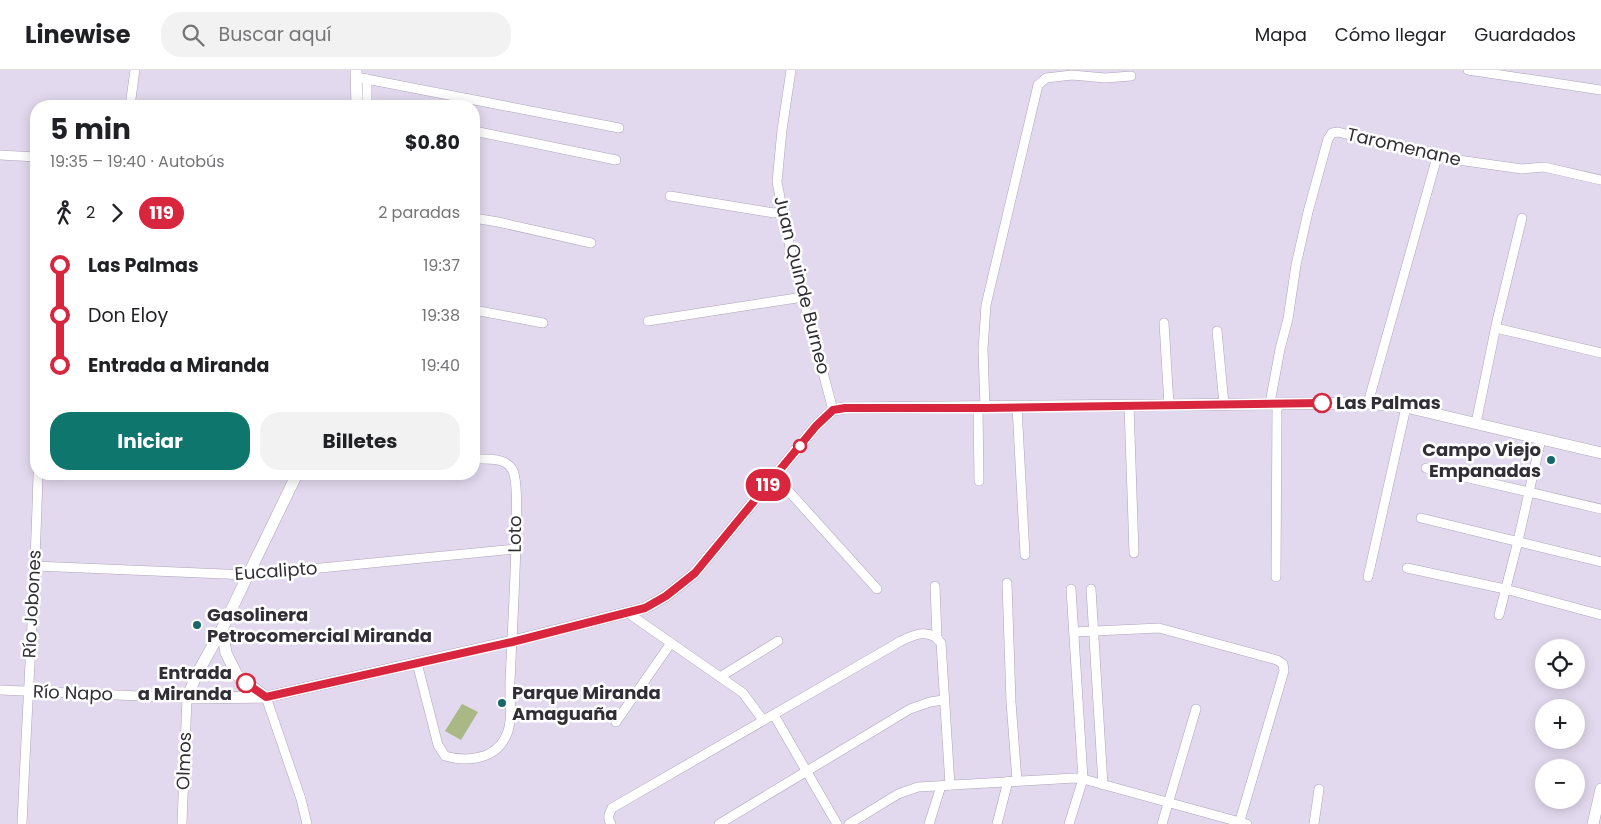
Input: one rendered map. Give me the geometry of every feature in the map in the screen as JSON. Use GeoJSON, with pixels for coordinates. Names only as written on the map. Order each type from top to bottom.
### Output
{"type":"FeatureCollection","features":[{"type":"Feature","properties":{"kind":"street"},"geometry":{"type":"LineString","coordinates":[[131,100],[135,70]]}},
{"type":"Feature","properties":{"kind":"street","name":"Juan Quinde Burneo"},"geometry":{"type":"LineString","coordinates":[[791,70],[777,182],[790,253],[833,410]]}},
{"type":"Feature","properties":{"kind":"street"},"geometry":{"type":"LineString","coordinates":[[1468,70],[1601,90]]}},
{"type":"Feature","properties":{"kind":"street"},"geometry":{"type":"LineString","coordinates":[[357,100],[360,75]]}},
{"type":"Feature","properties":{"kind":"street"},"geometry":{"type":"LineString","coordinates":[[360,75],[366,100]]}},
{"type":"Feature","properties":{"kind":"street"},"geometry":{"type":"LineString","coordinates":[[360,75],[619,128]]}},
{"type":"Feature","properties":{"kind":"street"},"geometry":{"type":"LineString","coordinates":[[978,481],[986,305],[1038,85],[1046,78],[1072,75],[1105,78],[1130,76]]}},
{"type":"Feature","properties":{"kind":"street"},"geometry":{"type":"LineString","coordinates":[[480,132],[616,160]]}},
{"type":"Feature","properties":{"kind":"street","name":"Taromenane"},"geometry":{"type":"LineString","coordinates":[[1276,577],[1274,404],[1280,349],[1288,320],[1296,265],[1308,212],[1328,139],[1332,134],[1338,132],[1437,157],[1522,169],[1544,167],[1601,180]]}},
{"type":"Feature","properties":{"kind":"street"},"geometry":{"type":"LineString","coordinates":[[0,155],[30,157]]}},
{"type":"Feature","properties":{"kind":"street"},"geometry":{"type":"LineString","coordinates":[[1368,403],[1437,157]]}},
{"type":"Feature","properties":{"kind":"street"},"geometry":{"type":"LineString","coordinates":[[670,196],[782,212]]}},
{"type":"Feature","properties":{"kind":"street"},"geometry":{"type":"LineString","coordinates":[[1476,423],[1522,218]]}},
{"type":"Feature","properties":{"kind":"street"},"geometry":{"type":"LineString","coordinates":[[480,219],[591,243]]}},
{"type":"Feature","properties":{"kind":"street"},"geometry":{"type":"LineString","coordinates":[[648,321],[803,297]]}},
{"type":"Feature","properties":{"kind":"street"},"geometry":{"type":"LineString","coordinates":[[480,311],[543,323]]}},
{"type":"Feature","properties":{"kind":"street"},"geometry":{"type":"LineString","coordinates":[[1164,323],[1170,405]]}},
{"type":"Feature","properties":{"kind":"street"},"geometry":{"type":"LineString","coordinates":[[1496,328],[1601,353]]}},
{"type":"Feature","properties":{"kind":"street"},"geometry":{"type":"LineString","coordinates":[[1218,331],[1224,404]]}},
{"type":"Feature","properties":{"kind":"street"},"geometry":{"type":"LineString","coordinates":[[833,410],[845,408],[1368,403],[1406,407],[1601,453]]}},
{"type":"Feature","properties":{"kind":"street"},"geometry":{"type":"LineString","coordinates":[[1130,406],[1134,553]]}},
{"type":"Feature","properties":{"kind":"street"},"geometry":{"type":"LineString","coordinates":[[1017,407],[1025,555]]}},
{"type":"Feature","properties":{"kind":"street"},"geometry":{"type":"LineString","coordinates":[[1368,577],[1406,407]]}},
{"type":"Feature","properties":{"kind":"street","name":"Río Napo"},"geometry":{"type":"LineString","coordinates":[[0,690],[187,698],[266,697],[512,642],[645,608],[666,596],[695,573],[824,417],[833,410]]}},
{"type":"Feature","properties":{"kind":"street"},"geometry":{"type":"LineString","coordinates":[[1499,615],[1541,439]]}},
{"type":"Feature","properties":{"kind":"street","name":"Loto"},"geometry":{"type":"LineString","coordinates":[[417,663],[438,745],[445,756],[456,759],[475,759],[493,752],[505,738],[510,717],[516,550],[516,482],[513,470],[506,463],[496,460],[480,459]]}},
{"type":"Feature","properties":{"kind":"street"},"geometry":{"type":"LineString","coordinates":[[1426,468],[1601,510]]}},
{"type":"Feature","properties":{"kind":"street"},"geometry":{"type":"LineString","coordinates":[[775,476],[877,589]]}},
{"type":"Feature","properties":{"kind":"street","name":"Río Jobones"},"geometry":{"type":"LineString","coordinates":[[22,824],[38,480]]}},
{"type":"Feature","properties":{"kind":"street"},"geometry":{"type":"LineString","coordinates":[[187,698],[197,674],[222,629],[295,480]]}},
{"type":"Feature","properties":{"kind":"street"},"geometry":{"type":"LineString","coordinates":[[1421,518],[1601,562]]}},
{"type":"Feature","properties":{"kind":"street","name":"Eucalipto"},"geometry":{"type":"LineString","coordinates":[[35,566],[248,575],[516,550]]}},
{"type":"Feature","properties":{"kind":"street"},"geometry":{"type":"LineString","coordinates":[[1407,568],[1505,589],[1601,615]]}},
{"type":"Feature","properties":{"kind":"street"},"geometry":{"type":"LineString","coordinates":[[997,824],[1012,781],[1012,702],[1007,583]]}},
{"type":"Feature","properties":{"kind":"street"},"geometry":{"type":"LineString","coordinates":[[929,824],[945,785],[941,643],[937,637],[935,586]]}},
{"type":"Feature","properties":{"kind":"street"},"geometry":{"type":"LineString","coordinates":[[1069,824],[1083,779],[1071,589]]}},
{"type":"Feature","properties":{"kind":"street"},"geometry":{"type":"LineString","coordinates":[[1091,589],[1103,785]]}},
{"type":"Feature","properties":{"kind":"street"},"geometry":{"type":"LineString","coordinates":[[628,613],[743,693],[763,720]]}},
{"type":"Feature","properties":{"kind":"street"},"geometry":{"type":"LineString","coordinates":[[849,824],[909,789],[918,787],[1083,779],[1242,823],[1284,671],[1283,664],[1277,660],[1159,628],[1074,632]]}},
{"type":"Feature","properties":{"kind":"street"},"geometry":{"type":"LineString","coordinates":[[222,629],[226,653],[237,675],[266,697],[301,799],[307,824]]}},
{"type":"Feature","properties":{"kind":"street"},"geometry":{"type":"LineString","coordinates":[[611,824],[608,820],[612,808],[763,720],[910,636],[924,633],[937,637]]}},
{"type":"Feature","properties":{"kind":"street"},"geometry":{"type":"LineString","coordinates":[[720,677],[778,641]]}},
{"type":"Feature","properties":{"kind":"street"},"geometry":{"type":"LineString","coordinates":[[616,722],[671,643]]}},
{"type":"Feature","properties":{"kind":"street","name":"Olmos"},"geometry":{"type":"LineString","coordinates":[[182,824],[187,698]]}},
{"type":"Feature","properties":{"kind":"street"},"geometry":{"type":"LineString","coordinates":[[719,824],[910,709],[943,700]]}},
{"type":"Feature","properties":{"kind":"street"},"geometry":{"type":"LineString","coordinates":[[1162,824],[1196,709]]}},
{"type":"Feature","properties":{"kind":"street"},"geometry":{"type":"LineString","coordinates":[[774,715],[837,824]]}},
{"type":"Feature","properties":{"kind":"street"},"geometry":{"type":"LineString","coordinates":[[1314,824],[1319,788]]}},
{"type":"Feature","properties":{"kind":"street"},"geometry":{"type":"LineString","coordinates":[[1593,824],[1601,789]]}},
{"type":"Feature","properties":{"kind":"green space"},"geometry":{"type":"Polygon","coordinates":[[[462,704],[478,712],[461,740],[445,731],[462,704]]]}},
{"type":"Feature","properties":{"kind":"bus line","name":"119"},"geometry":{"type":"LineString","coordinates":[[246,683],[266,697],[512,642],[645,608],[666,596],[695,573],[816,426],[833,410],[845,408],[1322,403]]}},
{"type":"Feature","properties":{"kind":"place","name":"Las Palmas"},"geometry":{"type":"Point","coordinates":[1322,403]}},
{"type":"Feature","properties":{"kind":"place","name":"Campo Viejo Empanadas"},"geometry":{"type":"Point","coordinates":[1551,460]}},
{"type":"Feature","properties":{"kind":"place","name":"Gasolinera Petrocomercial Miranda"},"geometry":{"type":"Point","coordinates":[197,625]}},
{"type":"Feature","properties":{"kind":"place","name":"Entrada a Miranda"},"geometry":{"type":"Point","coordinates":[246,683]}},
{"type":"Feature","properties":{"kind":"place","name":"Parque Miranda Amaguaña"},"geometry":{"type":"Point","coordinates":[502,703]}}]}
